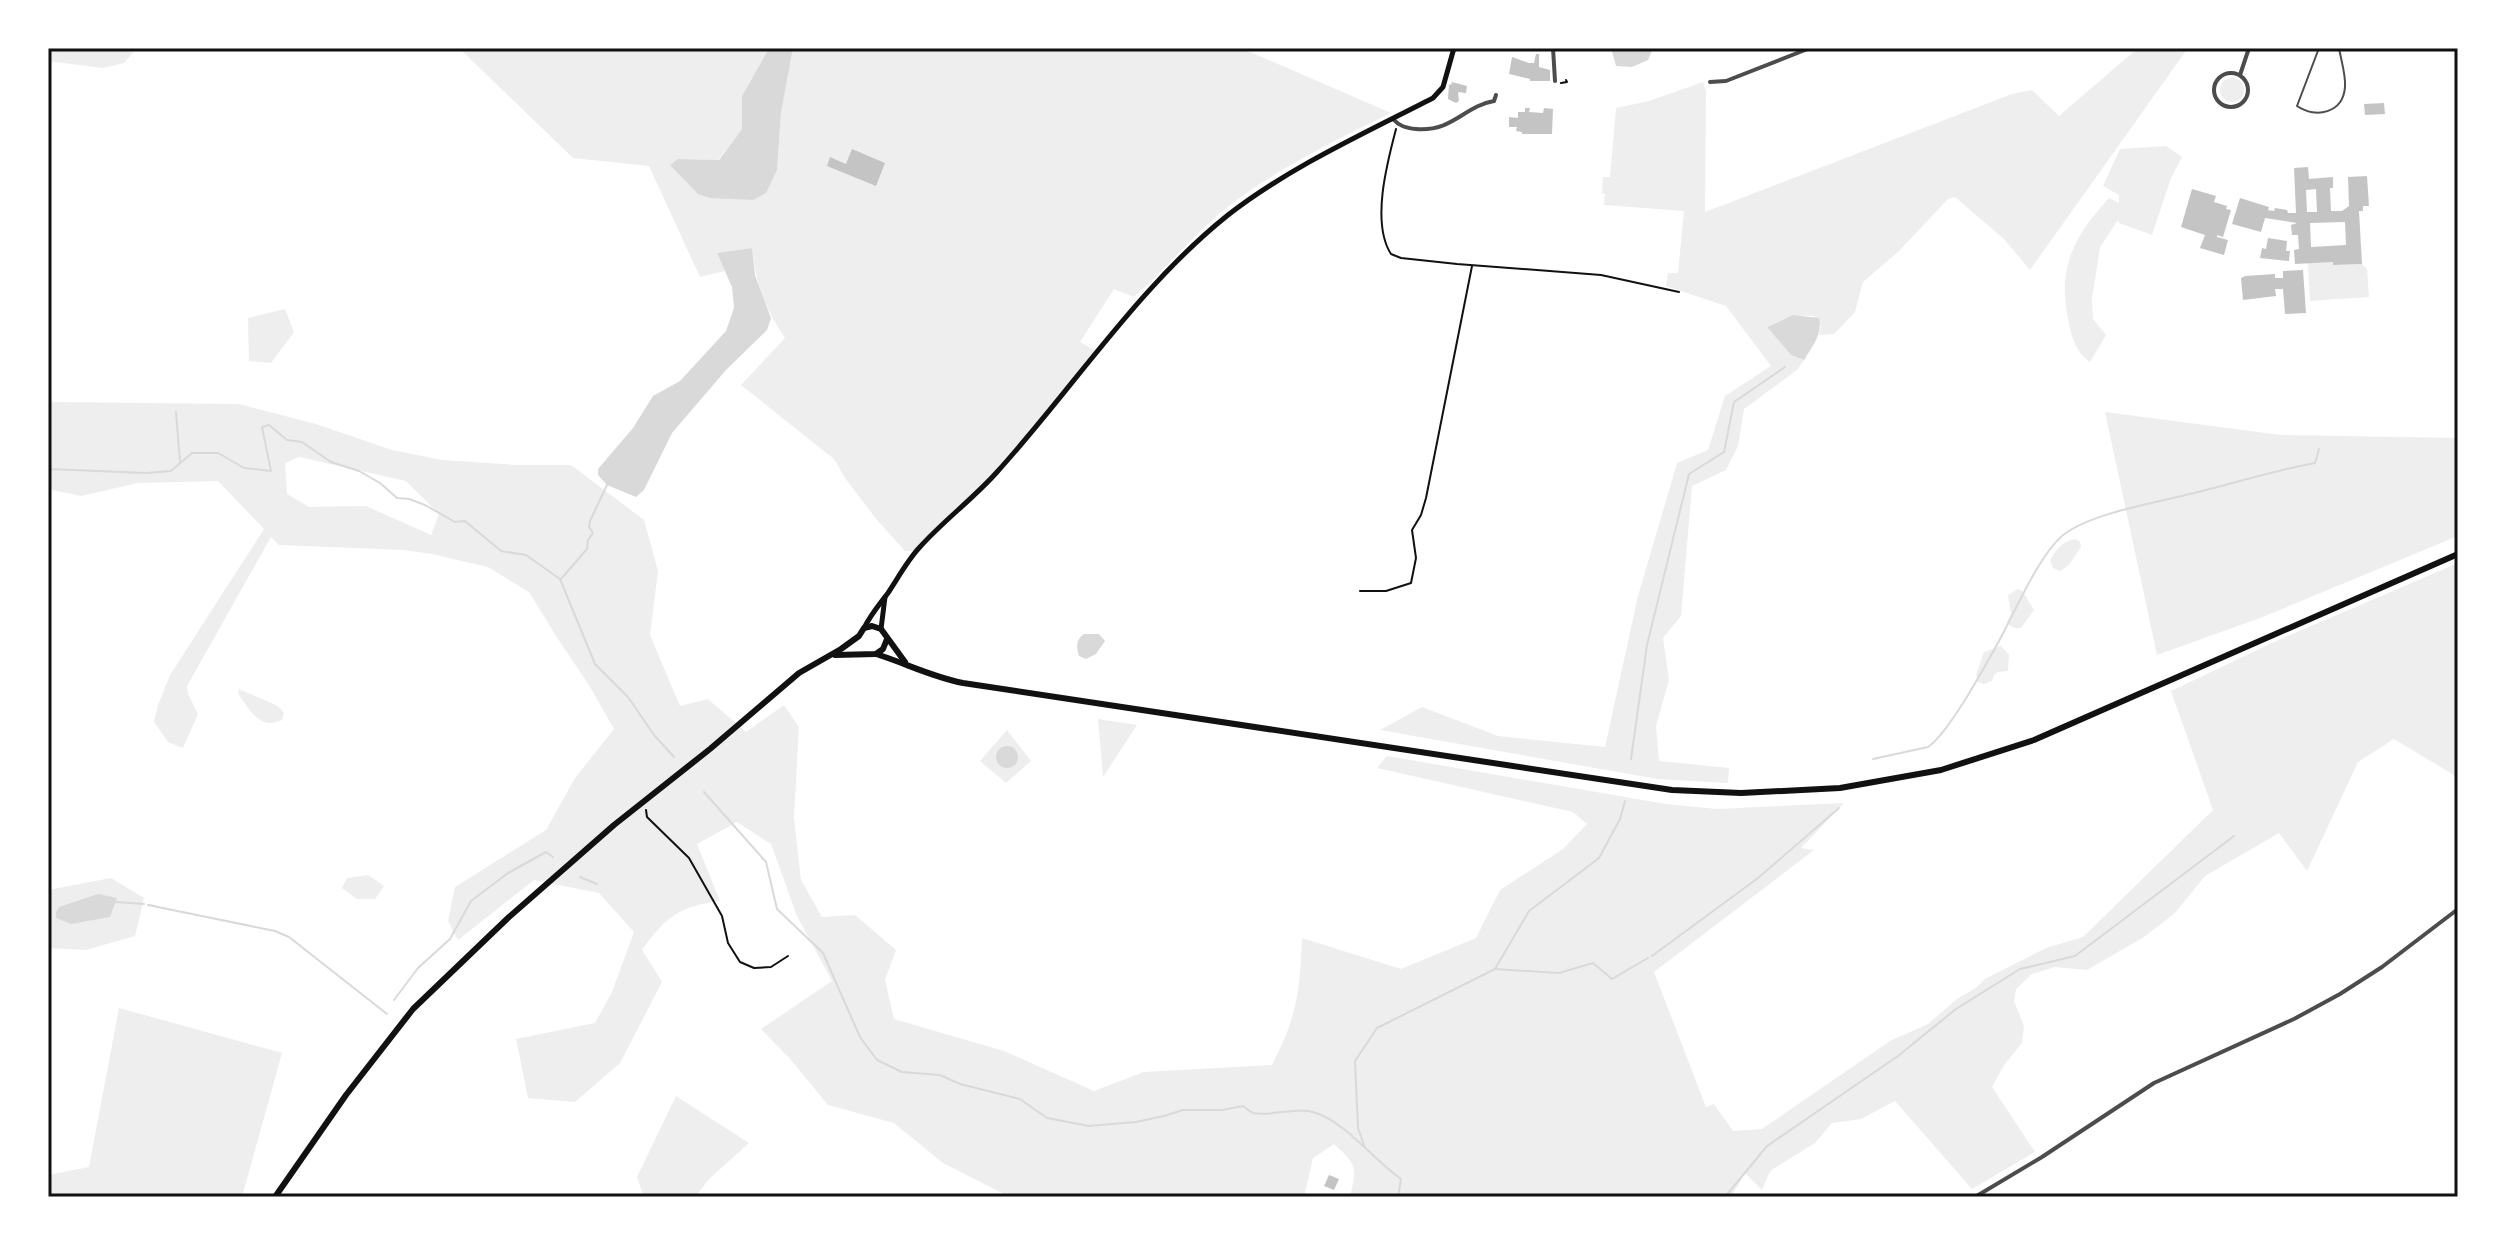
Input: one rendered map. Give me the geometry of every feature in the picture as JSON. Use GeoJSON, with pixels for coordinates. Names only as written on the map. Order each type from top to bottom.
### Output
{"type":"FeatureCollection","features":[{"type":"Feature","properties":{"kind":"highway"},"geometry":{"type":"LineString","coordinates":[[832,655],[876,654],[905,662],[925,673],[963,683],[1672,790],[1741,793],[1840,788],[1941,770],[2034,740],[2458,554]]}},
{"type":"Feature","properties":{"kind":"highway"},"geometry":{"type":"LineString","coordinates":[[275,1197],[346,1095],[413,1009],[509,917],[644,801],[799,673],[832,655],[859,636],[864,628],[872,626],[881,629],[905,662]]}},
{"type":"Feature","properties":{"kind":"highway"},"geometry":{"type":"LineString","coordinates":[[859,636],[859,646],[866,653]]}},
{"type":"Feature","properties":{"kind":"highway"},"geometry":{"type":"LineString","coordinates":[[876,654],[886,646],[886,637]]}},
{"type":"Feature","properties":{"kind":"main road"},"geometry":{"type":"LineString","coordinates":[[864,628],[916,551],[1038,427],[1152,288],[1194,246],[1256,195],[1351,140],[1395,121],[1439,93],[1454,48]]}},
{"type":"Feature","properties":{"kind":"main road"},"geometry":{"type":"LineString","coordinates":[[881,629],[886,596]]}},
{"type":"Feature","properties":{"kind":"street"},"geometry":{"type":"LineString","coordinates":[[1553,48],[1556,82]]}},
{"type":"Feature","properties":{"kind":"street"},"geometry":{"type":"LineString","coordinates":[[1710,82],[1726,81],[1810,48]]}},
{"type":"Feature","properties":{"kind":"street"},"geometry":{"type":"LineString","coordinates":[[2240,75],[2249,48]]}},
{"type":"Feature","properties":{"kind":"street"},"geometry":{"type":"LineString","coordinates":[[2223,74],[2240,75],[2247,85],[2247,96],[2239,105],[2223,105],[2214,93],[2215,82],[2223,74]]}},
{"type":"Feature","properties":{"kind":"street"},"geometry":{"type":"LineString","coordinates":[[1395,121],[1415,129],[1445,126],[1482,104],[1494,101],[1496,95]]}},
{"type":"Feature","properties":{"kind":"street"},"geometry":{"type":"LineString","coordinates":[[1975,1197],[2154,1083],[2294,1019],[2340,994],[2382,967],[2458,909]]}},
{"type":"Feature","properties":{"kind":"lane"},"geometry":{"type":"LineString","coordinates":[[2319,48],[2297,106],[2304,112],[2315,114],[2327,112],[2342,100],[2345,86],[2339,48]]}},
{"type":"Feature","properties":{"kind":"path"},"geometry":{"type":"LineString","coordinates":[[1556,82],[1566,80]]}},
{"type":"Feature","properties":{"kind":"path"},"geometry":{"type":"LineString","coordinates":[[1395,121],[1382,222],[1386,246],[1391,254],[1401,258],[1601,275],[1679,292]]}},
{"type":"Feature","properties":{"kind":"path"},"geometry":{"type":"LineString","coordinates":[[1360,591],[1386,591],[1411,583],[1416,558],[1412,530],[1424,508],[1472,265]]}},
{"type":"Feature","properties":{"kind":"path"},"geometry":{"type":"LineString","coordinates":[[644,801],[647,817],[689,858],[722,916],[728,943],[740,962],[754,968],[771,967],[788,956]]}},
{"type":"Feature","properties":{"kind":"shaded area"},"geometry":{"type":"Polygon","coordinates":[[[48,48],[137,48],[124,63],[103,68],[48,61],[48,48]]]}},
{"type":"Feature","properties":{"kind":"shaded area"},"geometry":{"type":"Polygon","coordinates":[[[459,48],[769,48],[742,96],[742,129],[718,160],[678,159],[765,193],[777,170],[781,113],[793,48],[1241,48],[1391,113],[1302,159],[1239,199],[1208,224],[1134,297],[1114,289],[1080,342],[1098,352],[993,476],[916,551],[905,551],[877,520],[834,459],[741,385],[785,338],[762,295],[752,248],[717,253],[725,271],[700,277],[649,166],[573,158],[459,48]]]}},
{"type":"Feature","properties":{"kind":"shaded area"},"geometry":{"type":"Polygon","coordinates":[[[769,48],[793,48],[781,113],[777,170],[766,193],[753,200],[710,198],[698,194],[670,165],[678,159],[719,160],[742,129],[742,96],[769,48]]]}},
{"type":"Feature","properties":{"kind":"shaded area"},"geometry":{"type":"Polygon","coordinates":[[[1611,48],[1653,48],[1648,60],[1632,67],[1616,66],[1611,48]]]}},
{"type":"Feature","properties":{"kind":"shaded area"},"geometry":{"type":"Polygon","coordinates":[[[2138,48],[2188,48],[2030,270],[2004,239],[1955,197],[1948,199],[1899,251],[1863,282],[1855,312],[1834,334],[1819,335],[1821,326],[1814,316],[1789,317],[1767,327],[1791,355],[1804,360],[1797,370],[1744,409],[1738,446],[1726,470],[1692,486],[1681,616],[1663,638],[1669,680],[1656,726],[1659,761],[1729,768],[1728,783],[1657,779],[1380,730],[1422,707],[1498,736],[1605,747],[1638,596],[1677,463],[1708,450],[1725,396],[1771,366],[1726,306],[1666,286],[1668,273],[1678,273],[1684,211],[1604,205],[1603,177],[1610,177],[1616,108],[1649,101],[1703,82],[1706,92],[1705,212],[2012,94],[2032,90],[2059,116],[2138,48]]]}},
{"type":"Feature","properties":{"kind":"shaded area"},"geometry":{"type":"Polygon","coordinates":[[[2232,78],[2240,82],[2244,90],[2240,98],[2232,102],[2224,98],[2220,90],[2224,82],[2232,78]]]}},
{"type":"Feature","properties":{"kind":"shaded area"},"geometry":{"type":"Polygon","coordinates":[[[2166,146],[2182,157],[2171,178],[2152,235],[2118,220],[2100,247],[2092,299],[2093,319],[2106,335],[2090,362],[2074,343],[2071,331],[2065,300],[2067,267],[2087,225],[2109,198],[2119,203],[2119,195],[2103,186],[2120,149],[2166,146]]]}},
{"type":"Feature","properties":{"kind":"shaded area"},"geometry":{"type":"Polygon","coordinates":[[[752,248],[755,275],[771,318],[767,330],[726,370],[672,433],[644,490],[636,497],[607,485],[598,475],[598,469],[633,428],[653,396],[680,381],[726,331],[734,308],[732,287],[717,253],[752,248]]]}},
{"type":"Feature","properties":{"kind":"shaded area"},"geometry":{"type":"Polygon","coordinates":[[[2333,262],[2334,265],[2362,264],[2367,269],[2369,297],[2310,301],[2308,263],[2333,262]]]}},
{"type":"Feature","properties":{"kind":"shaded area"},"geometry":{"type":"Polygon","coordinates":[[[285,309],[294,332],[271,363],[249,361],[248,318],[285,309]]]}},
{"type":"Feature","properties":{"kind":"shaded area"},"geometry":{"type":"Polygon","coordinates":[[[1793,315],[1819,318],[1818,335],[1804,360],[1791,355],[1767,327],[1793,315]]]}},
{"type":"Feature","properties":{"kind":"shaded area"},"geometry":{"type":"Polygon","coordinates":[[[48,402],[239,404],[316,424],[392,450],[442,460],[571,465],[644,520],[658,571],[650,635],[680,706],[708,699],[746,732],[784,705],[799,727],[794,818],[801,880],[822,917],[855,915],[896,950],[885,980],[894,1019],[1004,1051],[1094,1091],[1144,1072],[1272,1065],[1296,1004],[1302,938],[1401,969],[1476,938],[1500,890],[1563,849],[1587,824],[1573,812],[1377,768],[1387,756],[1666,804],[1717,809],[1844,803],[1801,848],[1814,850],[1654,972],[1706,1107],[1714,1104],[1733,1131],[1762,1129],[1890,1041],[1928,1024],[1985,979],[2046,948],[2083,937],[2213,810],[2171,691],[2274,642],[2458,563],[2458,780],[2394,739],[2358,762],[2307,871],[2279,833],[2205,876],[2175,913],[2144,937],[2087,970],[2055,967],[2032,974],[2016,989],[2014,1001],[2024,1026],[2022,1043],[2004,1065],[1992,1087],[2035,1152],[1972,1189],[1895,1101],[1861,1119],[1832,1123],[1815,1143],[1770,1171],[1762,1190],[1745,1173],[1731,1197],[1350,1197],[1353,1167],[1334,1144],[1313,1158],[1304,1197],[1010,1197],[943,1163],[894,1123],[828,1105],[761,1029],[832,981],[797,916],[771,844],[737,822],[697,844],[720,901],[694,906],[675,915],[658,929],[642,950],[662,982],[620,1063],[575,1102],[528,1098],[516,1039],[595,1023],[612,992],[634,932],[599,893],[534,880],[458,940],[448,921],[455,887],[546,830],[575,778],[614,729],[529,592],[488,567],[432,554],[279,545],[271,537],[187,686],[198,714],[183,748],[168,742],[154,722],[158,705],[170,675],[264,529],[218,481],[138,483],[81,496],[48,489],[48,402]],[[299,457],[285,463],[287,494],[309,507],[366,506],[431,535],[439,514],[406,481],[299,457]]]}},
{"type":"Feature","properties":{"kind":"shaded area"},"geometry":{"type":"Polygon","coordinates":[[[2105,412],[2281,435],[2458,438],[2458,536],[2260,618],[2157,655],[2105,412]]]}},
{"type":"Feature","properties":{"kind":"shaded area"},"geometry":{"type":"Polygon","coordinates":[[[2076,539],[2081,547],[2069,565],[2060,571],[2053,568],[2050,560],[2058,549],[2076,539]]]}},
{"type":"Feature","properties":{"kind":"shaded area"},"geometry":{"type":"Polygon","coordinates":[[[2018,589],[2034,610],[2021,628],[2007,622],[2011,614],[2008,595],[2018,589]]]}},
{"type":"Feature","properties":{"kind":"shaded area"},"geometry":{"type":"Polygon","coordinates":[[[1084,634],[1099,634],[1105,641],[1096,654],[1086,659],[1079,656],[1077,649],[1078,641],[1084,634]]]}},
{"type":"Feature","properties":{"kind":"shaded area"},"geometry":{"type":"Polygon","coordinates":[[[2001,646],[2009,655],[2008,671],[1998,672],[1992,681],[1984,684],[1978,682],[1976,675],[1984,652],[2001,646]]]}},
{"type":"Feature","properties":{"kind":"shaded area"},"geometry":{"type":"Polygon","coordinates":[[[239,689],[278,706],[284,713],[282,720],[268,723],[256,717],[238,693],[239,689]]]}},
{"type":"Feature","properties":{"kind":"shaded area"},"geometry":{"type":"Polygon","coordinates":[[[1098,719],[1137,725],[1103,777],[1098,719]]]}},
{"type":"Feature","properties":{"kind":"shaded area"},"geometry":{"type":"Polygon","coordinates":[[[1007,730],[1031,761],[1006,783],[980,761],[1007,730]]]}},
{"type":"Feature","properties":{"kind":"shaded area"},"geometry":{"type":"Polygon","coordinates":[[[1007,746],[1015,749],[1018,757],[1015,765],[1007,768],[999,765],[996,757],[999,749],[1007,746]]]}},
{"type":"Feature","properties":{"kind":"shaded area"},"geometry":{"type":"Polygon","coordinates":[[[368,875],[384,886],[375,899],[357,899],[342,888],[347,878],[368,875]]]}},
{"type":"Feature","properties":{"kind":"shaded area"},"geometry":{"type":"Polygon","coordinates":[[[111,878],[144,898],[135,936],[86,950],[48,948],[48,890],[111,878]]]}},
{"type":"Feature","properties":{"kind":"shaded area"},"geometry":{"type":"Polygon","coordinates":[[[98,894],[117,898],[110,917],[71,924],[56,918],[59,907],[98,894]]]}},
{"type":"Feature","properties":{"kind":"shaded area"},"geometry":{"type":"Polygon","coordinates":[[[119,1008],[282,1053],[242,1197],[48,1197],[48,1175],[89,1167],[119,1008]]]}},
{"type":"Feature","properties":{"kind":"shaded area"},"geometry":{"type":"Polygon","coordinates":[[[676,1096],[749,1143],[709,1179],[695,1197],[644,1197],[637,1177],[676,1096]]]}},
{"type":"Feature","properties":{"kind":"building"},"geometry":{"type":"Polygon","coordinates":[[[1536,54],[1539,54],[1539,67],[1550,70],[1550,81],[1530,81],[1509,74],[1512,57],[1534,63],[1536,54]]]}},
{"type":"Feature","properties":{"kind":"building"},"geometry":{"type":"Polygon","coordinates":[[[1449,84],[1467,86],[1466,93],[1458,92],[1459,101],[1456,103],[1448,99],[1449,84]]]}},
{"type":"Feature","properties":{"kind":"building"},"geometry":{"type":"Polygon","coordinates":[[[2384,103],[2385,114],[2365,115],[2364,104],[2384,103]]]}},
{"type":"Feature","properties":{"kind":"building"},"geometry":{"type":"Polygon","coordinates":[[[1525,108],[1530,108],[1529,112],[1543,113],[1544,108],[1553,109],[1552,134],[1522,134],[1516,131],[1517,127],[1509,127],[1509,117],[1518,118],[1518,112],[1525,112],[1525,108]]]}},
{"type":"Feature","properties":{"kind":"building"},"geometry":{"type":"Polygon","coordinates":[[[852,149],[885,163],[876,186],[827,166],[830,157],[846,164],[852,149]]]}},
{"type":"Feature","properties":{"kind":"building"},"geometry":{"type":"Polygon","coordinates":[[[2308,167],[2309,179],[2333,177],[2331,211],[2342,211],[2349,206],[2348,177],[2367,176],[2369,206],[2363,206],[2363,211],[2359,211],[2362,264],[2295,264],[2294,250],[2299,249],[2298,235],[2292,235],[2291,225],[2297,223],[2265,218],[2261,232],[2232,224],[2240,198],[2269,207],[2268,210],[2274,211],[2275,208],[2296,213],[2294,168],[2308,167]],[[2316,189],[2306,190],[2307,212],[2317,212],[2316,189]],[[2345,222],[2310,223],[2311,247],[2346,245],[2345,222]]]}},
{"type":"Feature","properties":{"kind":"building"},"geometry":{"type":"Polygon","coordinates":[[[2192,189],[2216,196],[2214,202],[2231,210],[2223,237],[2217,235],[2228,240],[2224,255],[2200,248],[2205,235],[2181,227],[2192,189]]]}},
{"type":"Feature","properties":{"kind":"building"},"geometry":{"type":"Polygon","coordinates":[[[2268,238],[2287,241],[2289,261],[2260,258],[2268,238]]]}},
{"type":"Feature","properties":{"kind":"building"},"geometry":{"type":"Polygon","coordinates":[[[2303,270],[2306,313],[2285,314],[2283,289],[2275,289],[2276,296],[2243,300],[2241,278],[2245,276],[2275,274],[2275,278],[2283,278],[2283,271],[2303,270]]]}},
{"type":"Feature","properties":{"kind":"building"},"geometry":{"type":"Polygon","coordinates":[[[1329,1175],[1339,1179],[1334,1190],[1324,1186],[1329,1175]]]}},
{"type":"Feature","properties":{"kind":"waterway"},"geometry":{"type":"LineString","coordinates":[[1631,759],[1647,645],[1689,474],[1724,452],[1734,402],[1785,367]]}},
{"type":"Feature","properties":{"kind":"waterway"},"geometry":{"type":"LineString","coordinates":[[176,412],[180,462]]}},
{"type":"Feature","properties":{"kind":"waterway"},"geometry":{"type":"LineString","coordinates":[[48,469],[171,471],[192,453],[218,453],[244,468],[271,471],[262,427],[269,425],[287,440],[302,442],[331,462],[359,471],[397,498],[425,505],[455,522],[465,521],[501,551],[526,555],[560,579],[595,664],[628,697],[654,735],[674,757]]}},
{"type":"Feature","properties":{"kind":"waterway"},"geometry":{"type":"LineString","coordinates":[[1873,759],[1928,747],[1937,739],[1976,682],[2036,571],[2062,536],[2089,521],[2123,510],[2315,463],[2319,449]]}},
{"type":"Feature","properties":{"kind":"waterway"},"geometry":{"type":"LineString","coordinates":[[561,579],[587,549],[593,533],[589,527],[590,521],[607,485]]}},
{"type":"Feature","properties":{"kind":"waterway"},"geometry":{"type":"LineString","coordinates":[[704,792],[766,862],[777,909],[823,953],[860,1037],[877,1060],[902,1072],[940,1075],[960,1084],[1020,1099],[1047,1118],[1089,1126],[1136,1122],[1183,1110],[1222,1110],[1243,1106],[1260,1114],[1316,1113],[1349,1133],[1401,1179],[1398,1197]]}},
{"type":"Feature","properties":{"kind":"waterway"},"geometry":{"type":"LineString","coordinates":[[1495,969],[1529,911],[1599,858],[1620,819],[1625,801]]}},
{"type":"Feature","properties":{"kind":"waterway"},"geometry":{"type":"LineString","coordinates":[[1652,956],[1758,878],[1839,808]]}},
{"type":"Feature","properties":{"kind":"waterway"},"geometry":{"type":"LineString","coordinates":[[1725,1197],[1767,1146],[1898,1056],[1956,1009],[2020,969],[2075,956],[2234,836]]}},
{"type":"Feature","properties":{"kind":"waterway"},"geometry":{"type":"LineString","coordinates":[[394,1000],[418,968],[450,939],[471,901],[508,873],[546,852],[553,857]]}},
{"type":"Feature","properties":{"kind":"waterway"},"geometry":{"type":"LineString","coordinates":[[580,877],[597,884]]}},
{"type":"Feature","properties":{"kind":"waterway"},"geometry":{"type":"LineString","coordinates":[[116,902],[144,904]]}},
{"type":"Feature","properties":{"kind":"waterway"},"geometry":{"type":"LineString","coordinates":[[155,906],[148,905],[275,931],[289,937],[387,1014]]}},
{"type":"Feature","properties":{"kind":"waterway"},"geometry":{"type":"LineString","coordinates":[[1364,1145],[1358,1128],[1355,1061],[1377,1028],[1495,969],[1559,973],[1593,963],[1612,979],[1648,958]]}}]}
